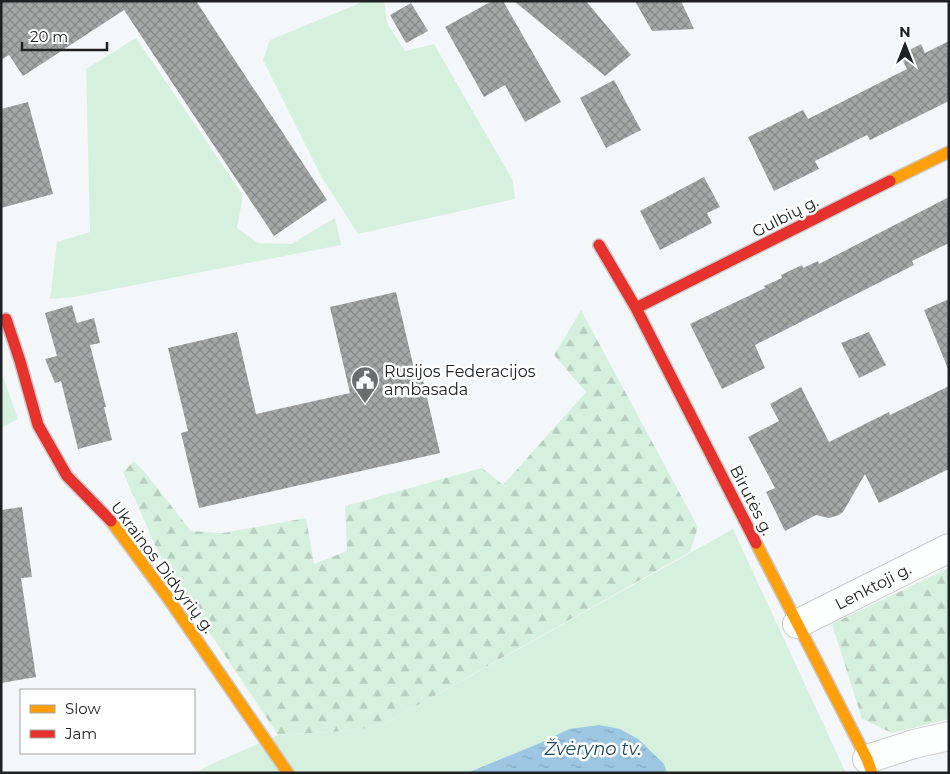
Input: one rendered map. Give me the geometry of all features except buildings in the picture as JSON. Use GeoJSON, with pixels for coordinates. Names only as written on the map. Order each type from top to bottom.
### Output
{"type":"FeatureCollection","features":[{"type":"Feature","properties":{"kind":"street","name":"Gulbių g."},"geometry":{"type":"LineString","coordinates":[[636,308],[949,152]]}},
{"type":"Feature","properties":{"kind":"street","name":"Birutės g."},"geometry":{"type":"LineString","coordinates":[[599,245],[636,308],[870,766]]}},
{"type":"Feature","properties":{"kind":"street","name":"Ukrainos Didvyrių g."},"geometry":{"type":"LineString","coordinates":[[6,319],[38,425],[67,476],[114,524],[168,598],[288,773]]}},
{"type":"Feature","properties":{"kind":"street","name":"Lenktoji g."},"geometry":{"type":"LineString","coordinates":[[797,624],[949,548]]}},
{"type":"Feature","properties":{"kind":"street"},"geometry":{"type":"LineString","coordinates":[[870,766],[914,744],[949,736]]}},
{"type":"Feature","properties":{"kind":"green space"},"geometry":{"type":"Polygon","coordinates":[[[365,1],[384,1],[387,23],[405,51],[434,44],[513,181],[515,199],[358,234],[321,176],[263,60],[270,40],[365,1]]]}},
{"type":"Feature","properties":{"kind":"green space"},"geometry":{"type":"Polygon","coordinates":[[[136,38],[243,195],[237,228],[258,243],[291,244],[335,218],[341,245],[73,297],[50,299],[57,242],[90,232],[86,69],[136,38]]]}},
{"type":"Feature","properties":{"kind":"green space"},"geometry":{"type":"Polygon","coordinates":[[[581,310],[698,527],[690,552],[381,726],[346,731],[278,735],[163,563],[123,472],[134,461],[191,531],[223,533],[306,518],[314,564],[347,551],[345,506],[482,468],[503,485],[586,392],[554,355],[581,310]]]}},
{"type":"Feature","properties":{"kind":"green space"},"geometry":{"type":"Polygon","coordinates":[[[1,371],[18,419],[1,428],[1,371]]]}},
{"type":"Feature","properties":{"kind":"green space"},"geometry":{"type":"Polygon","coordinates":[[[733,529],[846,773],[667,773],[664,764],[569,729],[467,773],[197,773],[205,767],[278,735],[346,731],[381,726],[733,529]]]}},
{"type":"Feature","properties":{"kind":"green space"},"geometry":{"type":"Polygon","coordinates":[[[949,568],[949,719],[892,733],[862,719],[832,624],[949,568]]]}},
{"type":"Feature","properties":{"kind":"water","name":"Žvėryno tv."},"geometry":{"type":"Polygon","coordinates":[[[599,725],[620,729],[638,739],[664,764],[667,773],[467,773],[569,729],[599,725]]]}},
{"type":"Feature","properties":{"kind":"traffic: slow"},"geometry":{"type":"LineString","coordinates":[[890,181],[949,152]]}},
{"type":"Feature","properties":{"kind":"traffic: slow"},"geometry":{"type":"LineString","coordinates":[[111,521],[168,598],[288,773]]}},
{"type":"Feature","properties":{"kind":"traffic: slow"},"geometry":{"type":"LineString","coordinates":[[756,543],[867,759],[872,773]]}},
{"type":"Feature","properties":{"kind":"traffic: jam"},"geometry":{"type":"LineString","coordinates":[[636,308],[890,181]]}},
{"type":"Feature","properties":{"kind":"traffic: jam"},"geometry":{"type":"LineString","coordinates":[[599,245],[636,308],[756,543]]}},
{"type":"Feature","properties":{"kind":"traffic: jam"},"geometry":{"type":"LineString","coordinates":[[6,319],[38,425],[67,476],[111,521]]}},
{"type":"Feature","properties":{"kind":"place","name":"Rusijos Federacijos ambasada"},"geometry":{"type":"Point","coordinates":[365,404]}}]}
